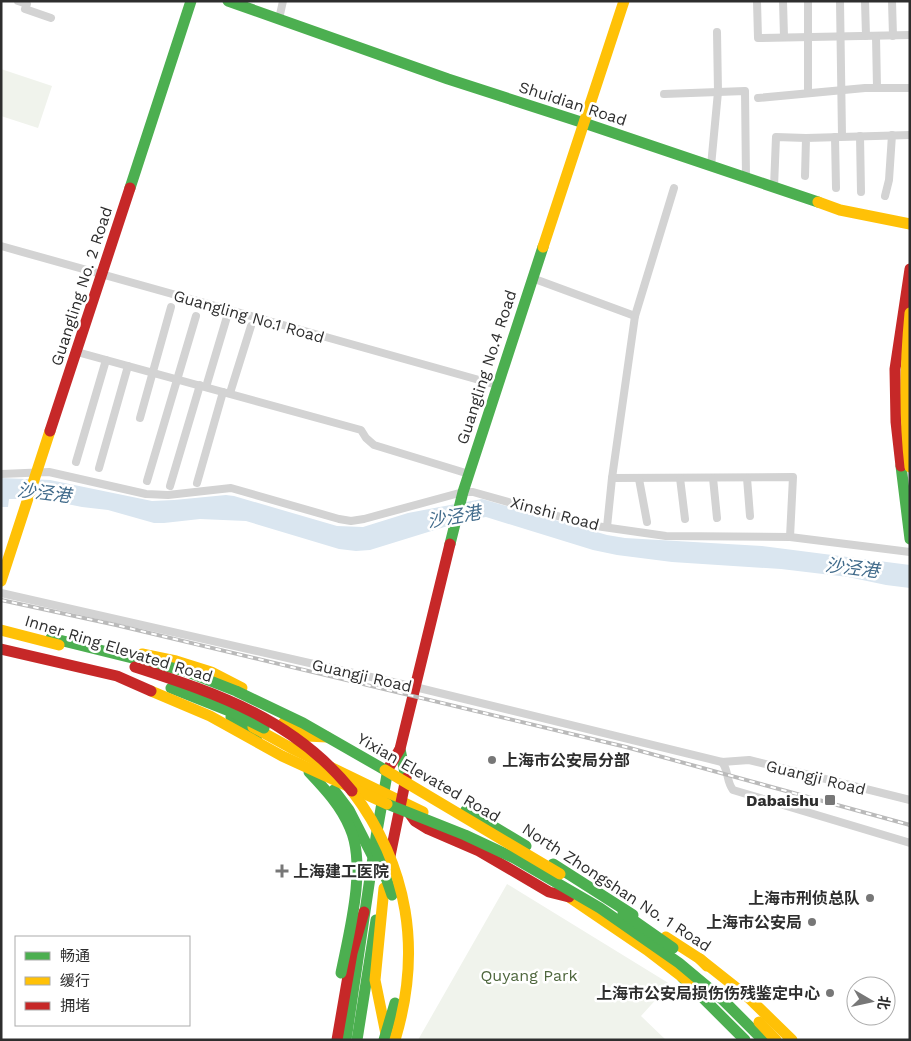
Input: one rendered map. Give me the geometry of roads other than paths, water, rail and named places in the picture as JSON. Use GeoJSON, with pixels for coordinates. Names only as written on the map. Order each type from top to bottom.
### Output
{"type":"FeatureCollection","features":[{"type":"Feature","properties":{"kind":"main road","name":"Guangling No. 2 Road"},"geometry":{"type":"LineString","coordinates":[[1,581],[191,1]]}},
{"type":"Feature","properties":{"kind":"main road","name":"Shuidian Road"},"geometry":{"type":"LineString","coordinates":[[228,1],[448,79],[840,210],[910,224]]}},
{"type":"Feature","properties":{"kind":"main road","name":"Guangling No.4 Road"},"geometry":{"type":"LineString","coordinates":[[400,749],[462,496],[624,1]]}},
{"type":"Feature","properties":{"kind":"main road"},"geometry":{"type":"LineString","coordinates":[[910,269],[895,368],[896,422],[910,539]]}},
{"type":"Feature","properties":{"kind":"main road"},"geometry":{"type":"LineString","coordinates":[[910,314],[905,377],[905,419],[910,467]]}},
{"type":"Feature","properties":{"kind":"main road"},"geometry":{"type":"LineString","coordinates":[[896,388],[910,410]]}},
{"type":"Feature","properties":{"kind":"main road"},"geometry":{"type":"LineString","coordinates":[[1,628],[139,653],[176,661],[211,672],[335,737],[388,769],[430,803],[461,820],[529,849]]}},
{"type":"Feature","properties":{"kind":"main road","name":"Inner Ring Elevated Road"},"geometry":{"type":"LineString","coordinates":[[1,628],[121,662],[196,687],[245,708],[282,727],[320,755],[346,784],[367,814],[381,836],[395,872],[408,928],[409,956],[405,999],[396,1040]]}},
{"type":"Feature","properties":{"kind":"main road","name":"Yixian Elevated Road"},"geometry":{"type":"LineString","coordinates":[[18,634],[51,638],[185,671],[236,691],[303,723],[514,846],[649,930],[711,979],[756,1019],[776,1040]]}},
{"type":"Feature","properties":{"kind":"main road","name":"Inner Ring Elevated Road"},"geometry":{"type":"LineString","coordinates":[[1,643],[53,654],[167,687],[267,729],[294,746],[320,768],[348,801],[374,843],[391,888],[399,928],[399,982],[386,1040]]}},
{"type":"Feature","properties":{"kind":"main road","name":"Yixian Elevated Road"},"geometry":{"type":"LineString","coordinates":[[1,649],[117,676],[210,716],[282,756],[372,798],[465,835],[514,858],[600,908],[679,963],[722,999],[763,1040]]}},
{"type":"Feature","properties":{"kind":"main road"},"geometry":{"type":"LineString","coordinates":[[1,655],[140,686],[232,715],[383,792],[402,802],[415,821],[428,829],[479,851],[549,892],[571,898],[647,950],[713,999],[740,1023],[755,1040]]}},
{"type":"Feature","properties":{"kind":"main road"},"geometry":{"type":"LineString","coordinates":[[232,715],[253,734],[309,765],[324,777],[349,810],[372,855]]}},
{"type":"Feature","properties":{"kind":"main road"},"geometry":{"type":"LineString","coordinates":[[232,715],[270,738],[294,757],[322,785],[348,820],[355,838],[358,856],[355,887],[330,1040]]}},
{"type":"Feature","properties":{"kind":"main road"},"geometry":{"type":"LineString","coordinates":[[346,1040],[372,855],[383,792],[388,769],[400,749]]}},
{"type":"Feature","properties":{"kind":"main road"},"geometry":{"type":"LineString","coordinates":[[357,1040],[372,939],[407,783],[400,749]]}},
{"type":"Feature","properties":{"kind":"main road","name":"North Zhongshan No. 1 Road"},"geometry":{"type":"LineString","coordinates":[[407,783],[498,828],[697,957],[782,1040]]}},
{"type":"Feature","properties":{"kind":"main road"},"geometry":{"type":"LineString","coordinates":[[384,888],[375,980],[386,1040]]}},
{"type":"Feature","properties":{"kind":"main road"},"geometry":{"type":"LineString","coordinates":[[337,1040],[352,952],[364,912]]}},
{"type":"Feature","properties":{"kind":"main road"},"geometry":{"type":"LineString","coordinates":[[697,957],[739,988],[792,1040]]}},
{"type":"Feature","properties":{"kind":"main road"},"geometry":{"type":"LineString","coordinates":[[697,957],[719,964],[753,992],[800,1040]]}},
{"type":"Feature","properties":{"kind":"main road"},"geometry":{"type":"LineString","coordinates":[[682,977],[735,1040]]}},
{"type":"Feature","properties":{"kind":"main road"},"geometry":{"type":"LineString","coordinates":[[682,977],[745,1040]]}},
{"type":"Feature","properties":{"kind":"street"},"geometry":{"type":"LineString","coordinates":[[18,1],[27,3],[25,9],[51,18]]}},
{"type":"Feature","properties":{"kind":"street"},"geometry":{"type":"LineString","coordinates":[[279,19],[283,1]]}},
{"type":"Feature","properties":{"kind":"street"},"geometry":{"type":"LineString","coordinates":[[757,1],[758,38],[910,35]]}},
{"type":"Feature","properties":{"kind":"street"},"geometry":{"type":"LineString","coordinates":[[783,1],[784,37]]}},
{"type":"Feature","properties":{"kind":"street"},"geometry":{"type":"LineString","coordinates":[[808,1],[808,93]]}},
{"type":"Feature","properties":{"kind":"street"},"geometry":{"type":"LineString","coordinates":[[836,188],[842,90],[840,1]]}},
{"type":"Feature","properties":{"kind":"street"},"geometry":{"type":"LineString","coordinates":[[865,1],[866,36]]}},
{"type":"Feature","properties":{"kind":"street"},"geometry":{"type":"LineString","coordinates":[[892,1],[893,36]]}},
{"type":"Feature","properties":{"kind":"street"},"geometry":{"type":"LineString","coordinates":[[711,166],[718,92],[717,32]]}},
{"type":"Feature","properties":{"kind":"street"},"geometry":{"type":"LineString","coordinates":[[876,36],[877,88]]}},
{"type":"Feature","properties":{"kind":"street"},"geometry":{"type":"LineString","coordinates":[[758,98],[842,90],[910,88]]}},
{"type":"Feature","properties":{"kind":"street"},"geometry":{"type":"LineString","coordinates":[[664,94],[745,91],[746,178]]}},
{"type":"Feature","properties":{"kind":"street"},"geometry":{"type":"LineString","coordinates":[[885,196],[889,180],[892,135]]}},
{"type":"Feature","properties":{"kind":"street"},"geometry":{"type":"LineString","coordinates":[[774,187],[776,137],[910,135]]}},
{"type":"Feature","properties":{"kind":"street"},"geometry":{"type":"LineString","coordinates":[[860,136],[861,192]]}},
{"type":"Feature","properties":{"kind":"street"},"geometry":{"type":"LineString","coordinates":[[805,176],[806,138]]}},
{"type":"Feature","properties":{"kind":"street"},"geometry":{"type":"LineString","coordinates":[[606,527],[635,316],[674,188]]}},
{"type":"Feature","properties":{"kind":"street","name":"Guangling No.1 Road"},"geometry":{"type":"LineString","coordinates":[[1,246],[497,385]]}},
{"type":"Feature","properties":{"kind":"street"},"geometry":{"type":"LineString","coordinates":[[532,278],[635,316]]}},
{"type":"Feature","properties":{"kind":"street"},"geometry":{"type":"LineString","coordinates":[[140,418],[171,307]]}},
{"type":"Feature","properties":{"kind":"street"},"geometry":{"type":"LineString","coordinates":[[170,486],[229,310]]}},
{"type":"Feature","properties":{"kind":"street"},"geometry":{"type":"LineString","coordinates":[[147,481],[196,316]]}},
{"type":"Feature","properties":{"kind":"street"},"geometry":{"type":"LineString","coordinates":[[197,483],[250,326]]}},
{"type":"Feature","properties":{"kind":"street"},"geometry":{"type":"LineString","coordinates":[[77,352],[361,430],[374,445],[469,474]]}},
{"type":"Feature","properties":{"kind":"street"},"geometry":{"type":"LineString","coordinates":[[76,462],[106,360]]}},
{"type":"Feature","properties":{"kind":"street"},"geometry":{"type":"LineString","coordinates":[[99,468],[128,366]]}},
{"type":"Feature","properties":{"kind":"street","name":"Xinshi Road"},"geometry":{"type":"LineString","coordinates":[[1,474],[37,475],[55,473],[146,494],[168,495],[231,488],[351,521],[473,492],[589,525],[666,536],[790,537],[910,552]]}},
{"type":"Feature","properties":{"kind":"street"},"geometry":{"type":"LineString","coordinates":[[612,478],[793,477],[790,537]]}},
{"type":"Feature","properties":{"kind":"street"},"geometry":{"type":"LineString","coordinates":[[680,478],[685,519]]}},
{"type":"Feature","properties":{"kind":"street"},"geometry":{"type":"LineString","coordinates":[[713,478],[718,518]]}},
{"type":"Feature","properties":{"kind":"street"},"geometry":{"type":"LineString","coordinates":[[747,478],[750,516]]}},
{"type":"Feature","properties":{"kind":"street"},"geometry":{"type":"LineString","coordinates":[[639,479],[647,522]]}},
{"type":"Feature","properties":{"kind":"street","name":"Guangji Road"},"geometry":{"type":"LineString","coordinates":[[1,593],[415,687],[722,762],[749,760],[910,800]]}},
{"type":"Feature","properties":{"kind":"street","name":"Guangji Road"},"geometry":{"type":"LineString","coordinates":[[722,762],[728,773],[729,785],[733,790],[910,843]]}},
{"type":"Feature","properties":{"kind":"water","name":"沙泾港"},"geometry":{"type":"Polygon","coordinates":[[[1,478],[50,480],[152,501],[234,496],[337,526],[363,527],[408,513],[482,499],[607,535],[625,538],[762,546],[910,565],[910,588],[848,577],[781,569],[672,562],[617,555],[593,550],[486,517],[467,520],[370,550],[339,549],[246,521],[200,519],[154,523],[108,510],[42,499],[9,499],[8,507],[1,507],[1,478]]]}},
{"type":"Feature","properties":{"kind":"railway"},"geometry":{"type":"LineString","coordinates":[[1,600],[116,625],[626,747],[910,825]]}},
{"type":"Feature","properties":{"kind":"place","name":"上海市公安局分部"},"geometry":{"type":"Point","coordinates":[492,760]}},
{"type":"Feature","properties":{"kind":"place","name":"Dabaishu"},"geometry":{"type":"Point","coordinates":[830,800]}},
{"type":"Feature","properties":{"kind":"place","name":"上海建工医院"},"geometry":{"type":"Point","coordinates":[282,871]}},
{"type":"Feature","properties":{"kind":"place","name":"上海市刑侦总队"},"geometry":{"type":"Point","coordinates":[870,898]}},
{"type":"Feature","properties":{"kind":"place","name":"上海市公安局"},"geometry":{"type":"Point","coordinates":[812,922]}},
{"type":"Feature","properties":{"kind":"place","name":"上海市公安局损伤伤残鉴定中心"},"geometry":{"type":"Point","coordinates":[830,993]}},
{"type":"Feature","properties":{"kind":"park label","name":"Quyang Park"},"geometry":{"type":"Point","coordinates":[529,975]}}]}
